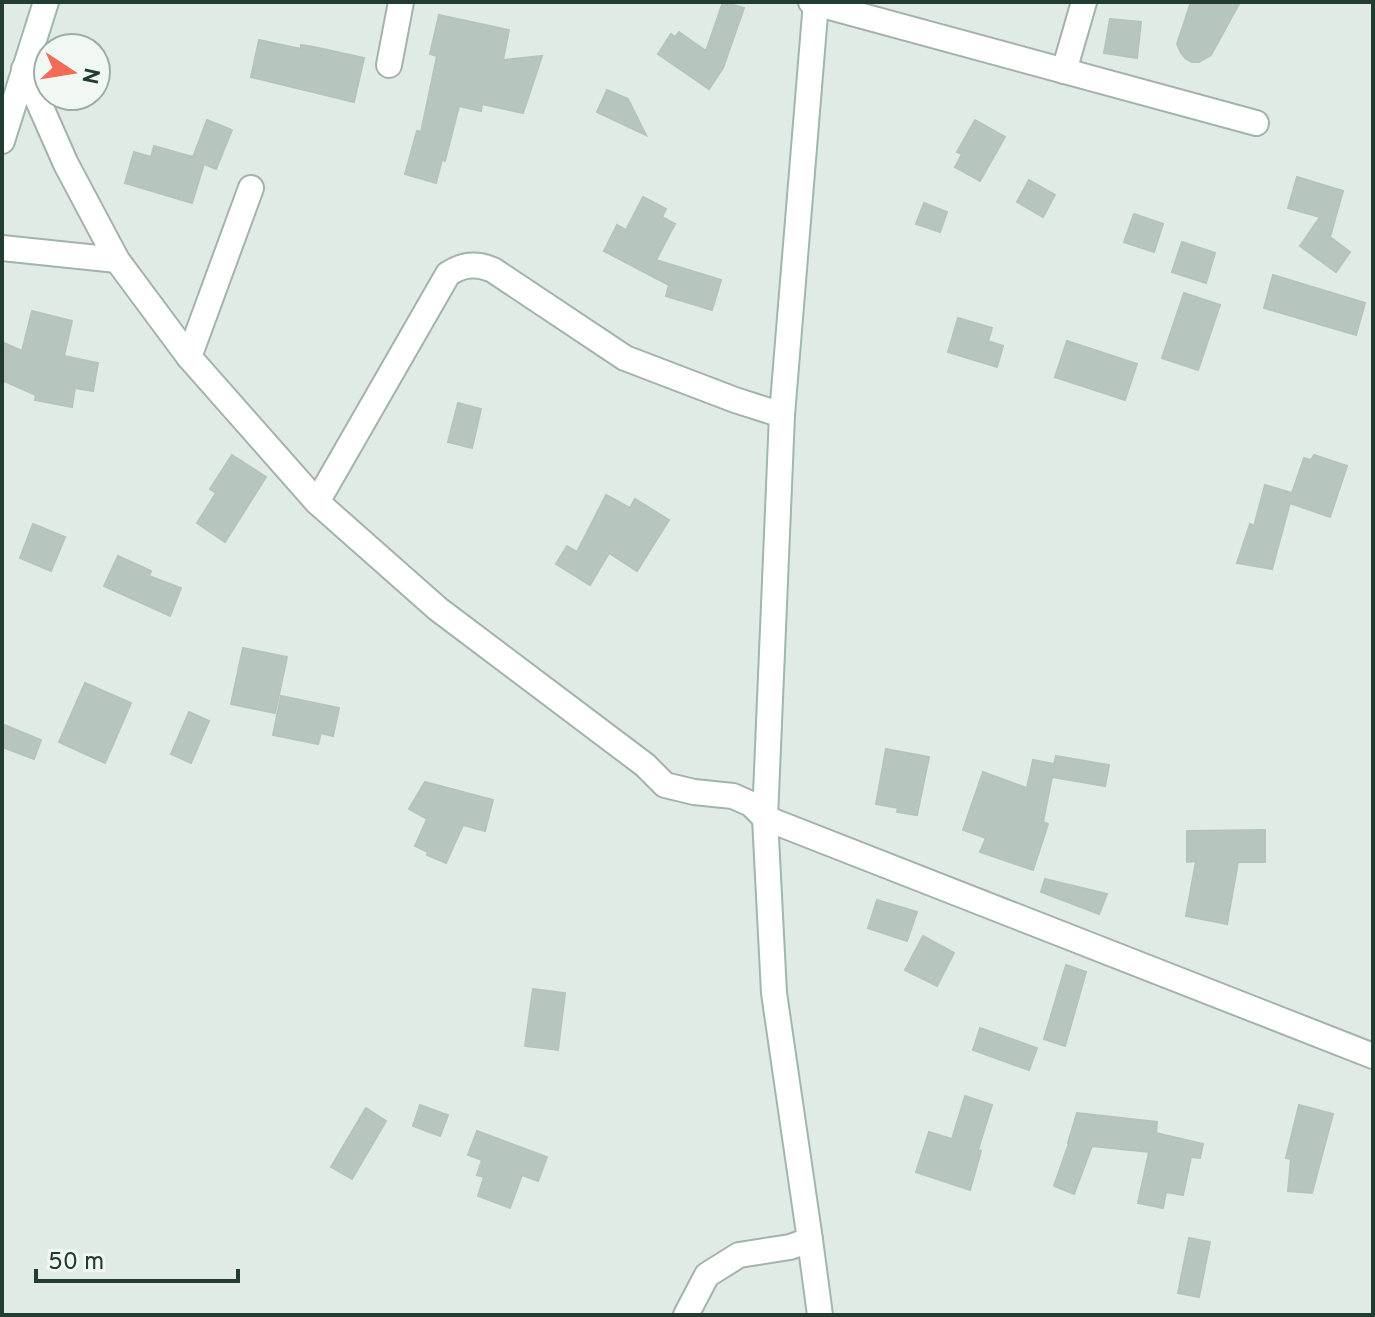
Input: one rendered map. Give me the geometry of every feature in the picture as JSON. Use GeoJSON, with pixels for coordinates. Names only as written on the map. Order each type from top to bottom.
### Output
{"type":"FeatureCollection","features":[{"type":"Feature","properties":{"kind":"street"},"geometry":{"type":"LineString","coordinates":[[2,141],[46,2]]}},
{"type":"Feature","properties":{"kind":"street"},"geometry":{"type":"LineString","coordinates":[[389,65],[401,2]]}},
{"type":"Feature","properties":{"kind":"street"},"geometry":{"type":"LineString","coordinates":[[820,1315],[800,1243],[774,993],[765,818],[782,415],[814,2],[1256,123]]}},
{"type":"Feature","properties":{"kind":"street"},"geometry":{"type":"LineString","coordinates":[[1064,71],[1084,2]]}},
{"type":"Feature","properties":{"kind":"street"},"geometry":{"type":"LineString","coordinates":[[24,69],[66,164],[117,260],[189,357],[317,502],[438,609],[645,765],[665,785],[733,796],[751,804],[765,818],[1373,1056]]}},
{"type":"Feature","properties":{"kind":"street"},"geometry":{"type":"LineString","coordinates":[[189,357],[251,188]]}},
{"type":"Feature","properties":{"kind":"street"},"geometry":{"type":"LineString","coordinates":[[2,248],[117,260]]}},
{"type":"Feature","properties":{"kind":"street"},"geometry":{"type":"LineString","coordinates":[[317,502],[448,274],[469,265],[493,270],[625,358],[782,415]]}},
{"type":"Feature","properties":{"kind":"street"},"geometry":{"type":"LineString","coordinates":[[686,1315],[707,1275],[739,1255],[800,1243]]}},
{"type":"Feature","properties":{"kind":"building"},"geometry":{"type":"Polygon","coordinates":[[[723,2],[744,8],[723,68],[709,89],[658,54],[671,34],[675,37],[679,32],[706,51],[723,2]]]}},
{"type":"Feature","properties":{"kind":"building"},"geometry":{"type":"Polygon","coordinates":[[[1191,2],[1240,2],[1211,55],[1199,62],[1186,59],[1177,44],[1191,2]]]}},
{"type":"Feature","properties":{"kind":"building"},"geometry":{"type":"Polygon","coordinates":[[[439,15],[509,30],[503,60],[542,56],[523,113],[482,104],[481,111],[459,106],[436,183],[405,174],[417,131],[421,132],[437,56],[430,54],[439,15]]]}},
{"type":"Feature","properties":{"kind":"building"},"geometry":{"type":"Polygon","coordinates":[[[1110,19],[1141,22],[1137,58],[1104,53],[1110,19]]]}},
{"type":"Feature","properties":{"kind":"building"},"geometry":{"type":"Polygon","coordinates":[[[259,40],[364,58],[354,102],[251,77],[259,40]]]}},
{"type":"Feature","properties":{"kind":"building"},"geometry":{"type":"Polygon","coordinates":[[[607,90],[628,99],[646,135],[597,112],[607,90]]]}},
{"type":"Feature","properties":{"kind":"building"},"geometry":{"type":"Polygon","coordinates":[[[207,120],[232,130],[216,169],[204,164],[192,203],[125,183],[134,152],[151,157],[154,146],[193,157],[207,120]]]}},
{"type":"Feature","properties":{"kind":"building"},"geometry":{"type":"Polygon","coordinates":[[[975,120],[1005,137],[980,181],[955,167],[962,154],[957,152],[975,120]]]}},
{"type":"Feature","properties":{"kind":"building"},"geometry":{"type":"Polygon","coordinates":[[[1297,177],[1343,191],[1330,237],[1350,252],[1336,272],[1300,246],[1320,217],[1288,208],[1297,177]]]}},
{"type":"Feature","properties":{"kind":"building"},"geometry":{"type":"Polygon","coordinates":[[[1029,180],[1055,195],[1043,217],[1017,202],[1029,180]]]}},
{"type":"Feature","properties":{"kind":"building"},"geometry":{"type":"Polygon","coordinates":[[[643,197],[666,209],[662,217],[675,224],[656,260],[721,280],[712,310],[666,296],[669,285],[604,251],[617,225],[626,230],[643,197]]]}},
{"type":"Feature","properties":{"kind":"building"},"geometry":{"type":"Polygon","coordinates":[[[924,203],[947,212],[940,232],[916,224],[924,203]]]}},
{"type":"Feature","properties":{"kind":"building"},"geometry":{"type":"Polygon","coordinates":[[[1134,214],[1163,224],[1154,252],[1124,242],[1134,214]]]}},
{"type":"Feature","properties":{"kind":"building"},"geometry":{"type":"Polygon","coordinates":[[[1182,242],[1215,253],[1206,283],[1172,272],[1182,242]]]}},
{"type":"Feature","properties":{"kind":"building"},"geometry":{"type":"Polygon","coordinates":[[[1273,275],[1365,303],[1356,335],[1264,308],[1273,275]]]}},
{"type":"Feature","properties":{"kind":"building"},"geometry":{"type":"Polygon","coordinates":[[[1184,293],[1220,305],[1198,370],[1162,358],[1184,293]]]}},
{"type":"Feature","properties":{"kind":"building"},"geometry":{"type":"Polygon","coordinates":[[[32,311],[72,321],[64,356],[98,363],[93,391],[75,388],[72,407],[35,400],[36,395],[2,380],[2,342],[22,351],[32,311]]]}},
{"type":"Feature","properties":{"kind":"building"},"geometry":{"type":"Polygon","coordinates":[[[958,318],[992,328],[988,341],[1003,346],[997,367],[948,352],[958,318]]]}},
{"type":"Feature","properties":{"kind":"building"},"geometry":{"type":"Polygon","coordinates":[[[1067,341],[1137,364],[1125,400],[1055,377],[1067,341]]]}},
{"type":"Feature","properties":{"kind":"building"},"geometry":{"type":"Polygon","coordinates":[[[458,403],[481,409],[472,448],[448,442],[458,403]]]}},
{"type":"Feature","properties":{"kind":"building"},"geometry":{"type":"Polygon","coordinates":[[[232,455],[266,477],[225,542],[197,523],[216,493],[210,489],[232,455]]]}},
{"type":"Feature","properties":{"kind":"building"},"geometry":{"type":"Polygon","coordinates":[[[1314,455],[1347,466],[1330,517],[1290,503],[1272,569],[1237,563],[1250,524],[1254,526],[1265,485],[1292,493],[1304,458],[1311,460],[1314,455]]]}},
{"type":"Feature","properties":{"kind":"building"},"geometry":{"type":"Polygon","coordinates":[[[606,495],[630,508],[635,499],[669,520],[637,571],[609,553],[590,585],[556,564],[567,546],[577,552],[606,495]]]}},
{"type":"Feature","properties":{"kind":"building"},"geometry":{"type":"Polygon","coordinates":[[[33,524],[65,537],[51,571],[20,558],[33,524]]]}},
{"type":"Feature","properties":{"kind":"building"},"geometry":{"type":"Polygon","coordinates":[[[118,556],[151,571],[149,576],[181,588],[170,616],[104,586],[118,556]]]}},
{"type":"Feature","properties":{"kind":"building"},"geometry":{"type":"Polygon","coordinates":[[[243,648],[287,657],[275,713],[231,704],[243,648]]]}},
{"type":"Feature","properties":{"kind":"building"},"geometry":{"type":"Polygon","coordinates":[[[85,683],[131,703],[105,763],[59,742],[85,683]]]}},
{"type":"Feature","properties":{"kind":"building"},"geometry":{"type":"Polygon","coordinates":[[[281,696],[339,708],[333,736],[321,733],[318,744],[273,735],[281,696]]]}},
{"type":"Feature","properties":{"kind":"building"},"geometry":{"type":"Polygon","coordinates":[[[189,712],[209,721],[191,763],[171,754],[189,712]]]}},
{"type":"Feature","properties":{"kind":"building"},"geometry":{"type":"Polygon","coordinates":[[[2,724],[41,740],[34,759],[2,747],[2,724]]]}},
{"type":"Feature","properties":{"kind":"building"},"geometry":{"type":"Polygon","coordinates":[[[886,749],[929,757],[917,815],[876,804],[886,749]]]}},
{"type":"Feature","properties":{"kind":"building"},"geometry":{"type":"Polygon","coordinates":[[[1056,756],[1109,765],[1105,786],[1052,777],[1043,822],[1048,824],[1033,870],[980,852],[986,838],[963,830],[983,772],[1027,788],[1033,760],[1054,764],[1056,756]]]}},
{"type":"Feature","properties":{"kind":"building"},"geometry":{"type":"Polygon","coordinates":[[[425,782],[493,800],[485,831],[463,825],[446,863],[415,846],[427,819],[409,809],[425,782]]]}},
{"type":"Feature","properties":{"kind":"building"},"geometry":{"type":"Polygon","coordinates":[[[1265,830],[1265,862],[1238,862],[1227,924],[1186,916],[1196,861],[1187,862],[1187,831],[1265,830]]]}},
{"type":"Feature","properties":{"kind":"building"},"geometry":{"type":"Polygon","coordinates":[[[1045,879],[1107,894],[1099,914],[1041,892],[1045,879]]]}},
{"type":"Feature","properties":{"kind":"building"},"geometry":{"type":"Polygon","coordinates":[[[877,900],[917,912],[907,941],[868,928],[877,900]]]}},
{"type":"Feature","properties":{"kind":"building"},"geometry":{"type":"Polygon","coordinates":[[[923,936],[954,953],[937,986],[905,970],[923,936]]]}},
{"type":"Feature","properties":{"kind":"building"},"geometry":{"type":"Polygon","coordinates":[[[1066,965],[1086,972],[1065,1046],[1044,1039],[1066,965]]]}},
{"type":"Feature","properties":{"kind":"building"},"geometry":{"type":"Polygon","coordinates":[[[533,989],[565,993],[558,1050],[525,1046],[533,989]]]}},
{"type":"Feature","properties":{"kind":"building"},"geometry":{"type":"Polygon","coordinates":[[[980,1028],[1037,1048],[1029,1070],[973,1050],[980,1028]]]}},
{"type":"Feature","properties":{"kind":"building"},"geometry":{"type":"Polygon","coordinates":[[[965,1096],[992,1105],[970,1190],[916,1172],[929,1132],[952,1139],[965,1096]]]}},
{"type":"Feature","properties":{"kind":"building"},"geometry":{"type":"Polygon","coordinates":[[[420,1105],[448,1115],[440,1136],[413,1126],[420,1105]]]}},
{"type":"Feature","properties":{"kind":"building"},"geometry":{"type":"Polygon","coordinates":[[[1299,1105],[1333,1114],[1312,1193],[1288,1191],[1291,1159],[1286,1158],[1299,1105]]]}},
{"type":"Feature","properties":{"kind":"building"},"geometry":{"type":"Polygon","coordinates":[[[366,1108],[386,1121],[352,1179],[331,1167],[366,1108]]]}},
{"type":"Feature","properties":{"kind":"building"},"geometry":{"type":"Polygon","coordinates":[[[1077,1113],[1157,1122],[1156,1133],[1203,1144],[1200,1158],[1191,1157],[1183,1195],[1166,1192],[1163,1208],[1138,1203],[1149,1152],[1092,1146],[1074,1194],[1054,1186],[1077,1113]]]}},
{"type":"Feature","properties":{"kind":"building"},"geometry":{"type":"Polygon","coordinates":[[[477,1131],[547,1157],[538,1181],[522,1175],[510,1208],[478,1196],[484,1177],[477,1175],[482,1160],[468,1155],[477,1131]]]}},
{"type":"Feature","properties":{"kind":"building"},"geometry":{"type":"Polygon","coordinates":[[[1189,1238],[1210,1242],[1199,1297],[1178,1293],[1189,1238]]]}}]}
